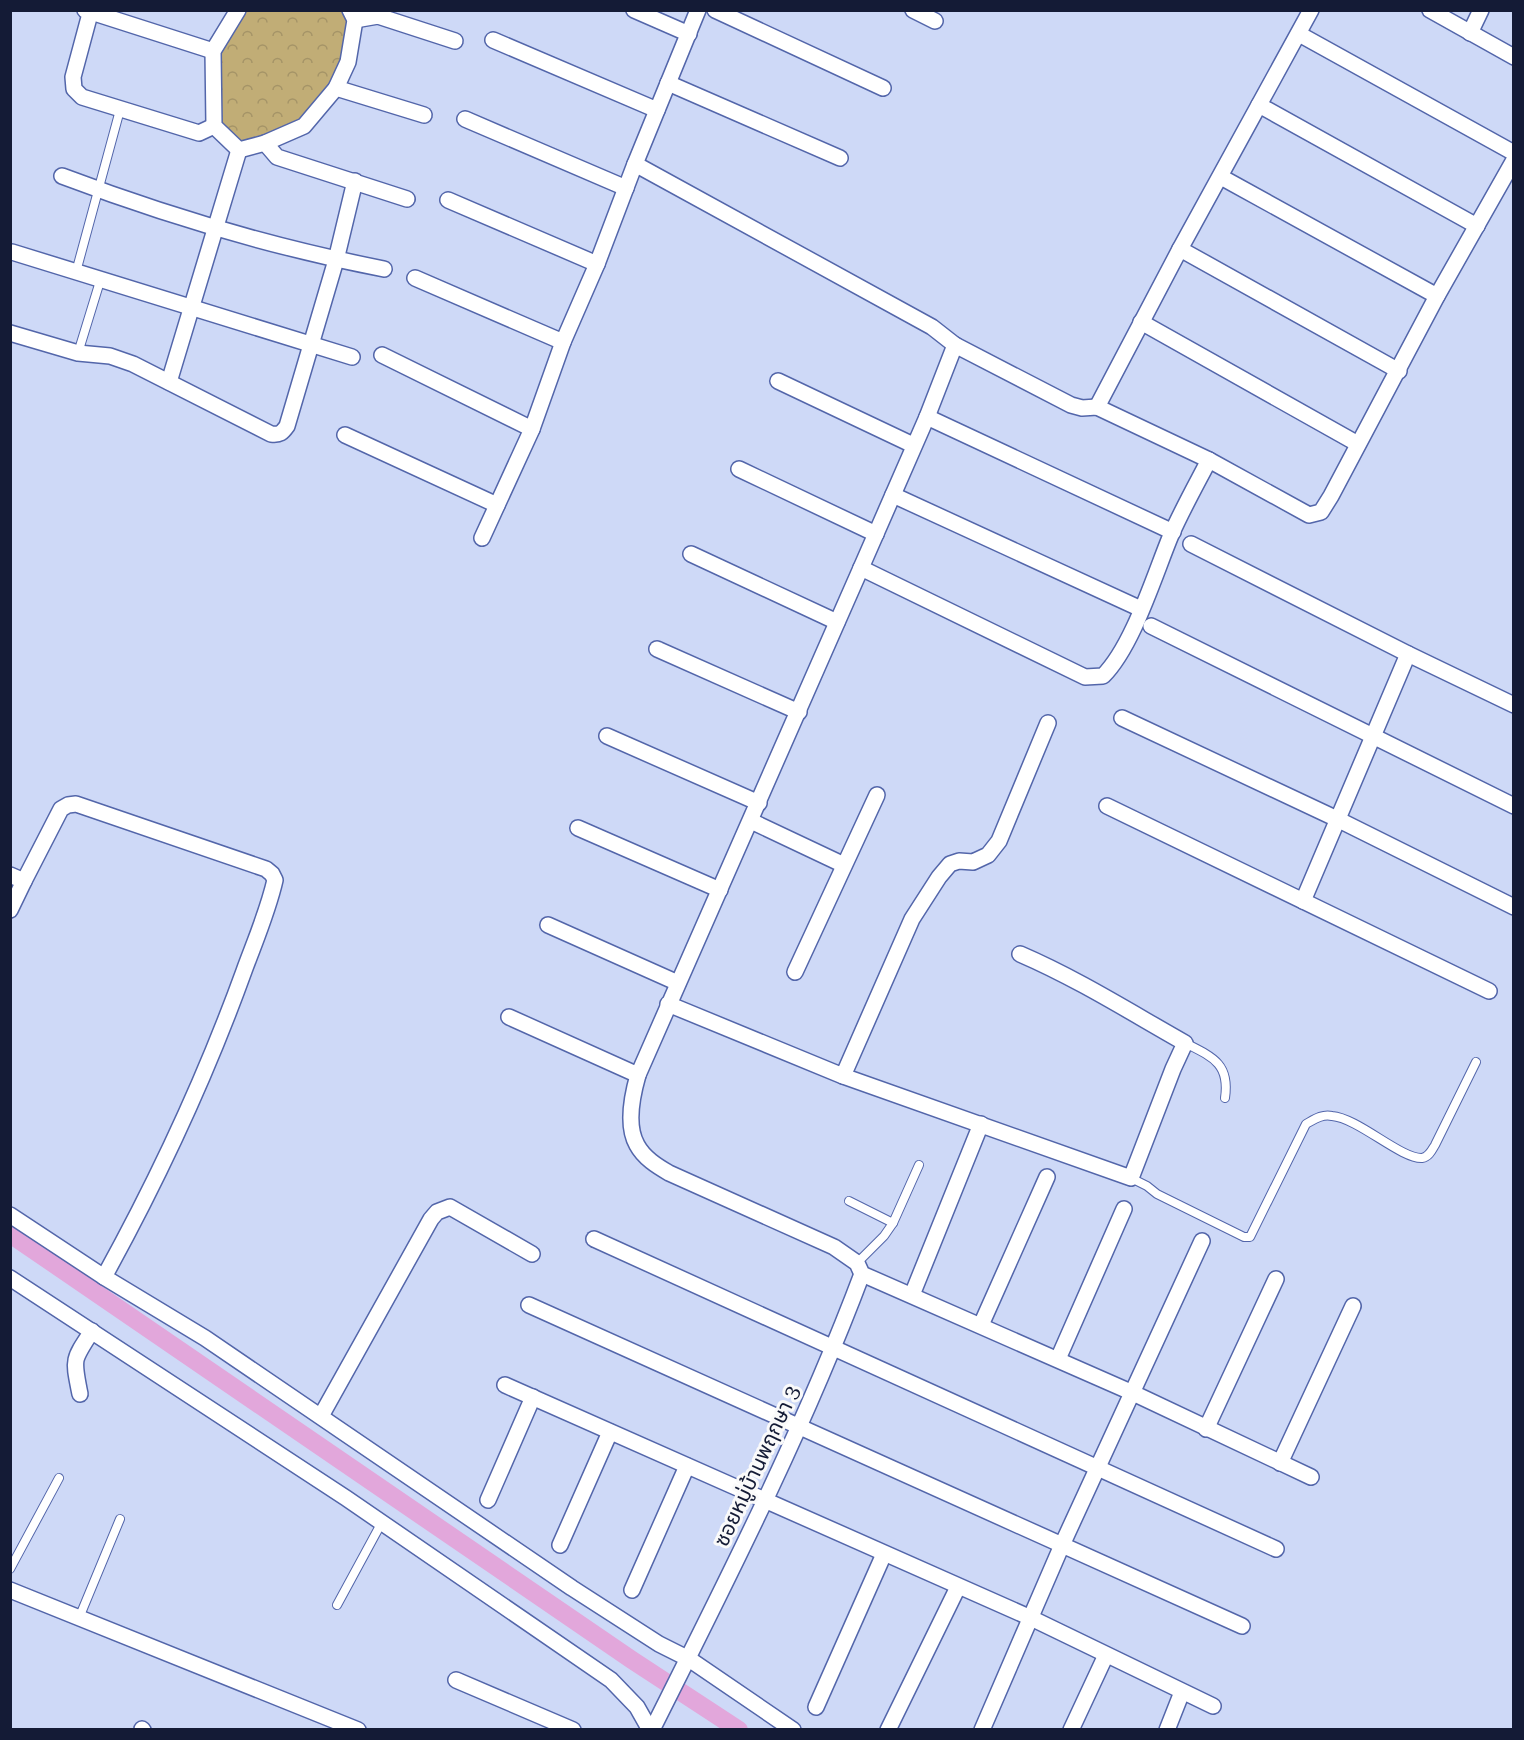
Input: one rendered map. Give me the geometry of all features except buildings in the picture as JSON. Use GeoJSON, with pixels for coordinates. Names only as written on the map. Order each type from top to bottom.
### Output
{"type":"FeatureCollection","features":[{"type":"Feature","properties":{"kind":"street"},"geometry":{"type":"LineString","coordinates":[[238,10],[213,51],[214,126],[238,150]]}},
{"type":"Feature","properties":{"kind":"street"},"geometry":{"type":"LineString","coordinates":[[634,10],[689,34]]}},
{"type":"Feature","properties":{"kind":"street"},"geometry":{"type":"LineString","coordinates":[[482,538],[532,429],[563,342],[597,264],[698,10]]}},
{"type":"Feature","properties":{"kind":"street"},"geometry":{"type":"LineString","coordinates":[[715,10],[884,88]]}},
{"type":"Feature","properties":{"kind":"street"},"geometry":{"type":"LineString","coordinates":[[913,10],[935,21]]}},
{"type":"Feature","properties":{"kind":"street"},"geometry":{"type":"LineString","coordinates":[[1097,407],[1180,249],[1311,10]]}},
{"type":"Feature","properties":{"kind":"street"},"geometry":{"type":"LineString","coordinates":[[1430,10],[1514,57]]}},
{"type":"Feature","properties":{"kind":"street"},"geometry":{"type":"LineString","coordinates":[[1470,33],[1481,10]]}},
{"type":"Feature","properties":{"kind":"street"},"geometry":{"type":"LineString","coordinates":[[213,51],[88,11],[73,77],[74,89],[82,97],[199,133],[214,126]]}},
{"type":"Feature","properties":{"kind":"street"},"geometry":{"type":"LineString","coordinates":[[238,150],[265,143],[304,126],[336,88],[348,62],[352,15],[378,16],[455,41]]}},
{"type":"Feature","properties":{"kind":"street"},"geometry":{"type":"LineString","coordinates":[[1299,34],[1514,153]]}},
{"type":"Feature","properties":{"kind":"street"},"geometry":{"type":"LineString","coordinates":[[493,40],[657,110]]}},
{"type":"Feature","properties":{"kind":"street"},"geometry":{"type":"LineString","coordinates":[[668,84],[840,158]]}},
{"type":"Feature","properties":{"kind":"street"},"geometry":{"type":"LineString","coordinates":[[336,88],[424,115]]}},
{"type":"Feature","properties":{"kind":"street"},"geometry":{"type":"LineString","coordinates":[[1259,105],[1478,226]]}},
{"type":"Feature","properties":{"kind":"street"},"geometry":{"type":"LineString","coordinates":[[465,119],[626,188]]}},
{"type":"Feature","properties":{"kind":"street"},"geometry":{"type":"LineString","coordinates":[[265,143],[276,157],[355,181],[407,200]]}},
{"type":"Feature","properties":{"kind":"street"},"geometry":{"type":"LineString","coordinates":[[169,382],[238,150]]}},
{"type":"Feature","properties":{"kind":"street"},"geometry":{"type":"LineString","coordinates":[[635,164],[932,327],[955,345],[1071,405],[1082,408],[1097,407],[1209,460],[1292,508],[1309,515],[1321,512],[1331,496],[1437,296],[1514,160]]}},
{"type":"Feature","properties":{"kind":"street"},"geometry":{"type":"LineString","coordinates":[[62,176],[97,190],[216,227],[336,260],[384,269]]}},
{"type":"Feature","properties":{"kind":"street"},"geometry":{"type":"LineString","coordinates":[[1221,177],[1437,296]]}},
{"type":"Feature","properties":{"kind":"street"},"geometry":{"type":"LineString","coordinates":[[10,333],[78,353],[110,357],[133,364],[271,434],[282,433],[287,426],[312,345],[355,181]]}},
{"type":"Feature","properties":{"kind":"street"},"geometry":{"type":"LineString","coordinates":[[448,200],[597,264]]}},
{"type":"Feature","properties":{"kind":"street"},"geometry":{"type":"LineString","coordinates":[[1180,249],[1399,371]]}},
{"type":"Feature","properties":{"kind":"street"},"geometry":{"type":"LineString","coordinates":[[12,252],[352,357]]}},
{"type":"Feature","properties":{"kind":"street"},"geometry":{"type":"LineString","coordinates":[[415,278],[563,342]]}},
{"type":"Feature","properties":{"kind":"street"},"geometry":{"type":"LineString","coordinates":[[1141,322],[1358,444]]}},
{"type":"Feature","properties":{"kind":"street"},"geometry":{"type":"LineString","coordinates":[[955,345],[927,417],[638,1076],[633,1091],[631,1130],[637,1145],[650,1161],[669,1173],[834,1247],[859,1269],[1133,1393],[1311,1477]]}},
{"type":"Feature","properties":{"kind":"street"},"geometry":{"type":"LineString","coordinates":[[382,355],[532,429]]}},
{"type":"Feature","properties":{"kind":"street"},"geometry":{"type":"LineString","coordinates":[[778,381],[913,445]]}},
{"type":"Feature","properties":{"kind":"street"},"geometry":{"type":"LineString","coordinates":[[927,417],[1173,532]]}},
{"type":"Feature","properties":{"kind":"street"},"geometry":{"type":"LineString","coordinates":[[345,435],[497,505]]}},
{"type":"Feature","properties":{"kind":"street"},"geometry":{"type":"LineString","coordinates":[[861,568],[1085,677],[1103,676],[1113,666],[1141,609],[1173,532],[1209,460]]}},
{"type":"Feature","properties":{"kind":"street"},"geometry":{"type":"LineString","coordinates":[[739,469],[876,534]]}},
{"type":"Feature","properties":{"kind":"street"},"geometry":{"type":"LineString","coordinates":[[893,495],[1141,609]]}},
{"type":"Feature","properties":{"kind":"street"},"geometry":{"type":"LineString","coordinates":[[1191,544],[1514,705]]}},
{"type":"Feature","properties":{"kind":"street"},"geometry":{"type":"LineString","coordinates":[[691,554],[837,622]]}},
{"type":"Feature","properties":{"kind":"street"},"geometry":{"type":"LineString","coordinates":[[1151,626],[1514,806]]}},
{"type":"Feature","properties":{"kind":"street"},"geometry":{"type":"LineString","coordinates":[[657,650],[799,712]]}},
{"type":"Feature","properties":{"kind":"street"},"geometry":{"type":"LineString","coordinates":[[1303,901],[1408,654]]}},
{"type":"Feature","properties":{"kind":"street"},"geometry":{"type":"LineString","coordinates":[[1122,718],[1336,819],[1514,907]]}},
{"type":"Feature","properties":{"kind":"street"},"geometry":{"type":"LineString","coordinates":[[843,1076],[912,919],[950,864],[959,861],[974,862],[988,855],[999,841],[1048,723]]}},
{"type":"Feature","properties":{"kind":"street"},"geometry":{"type":"LineString","coordinates":[[607,736],[759,803]]}},
{"type":"Feature","properties":{"kind":"street"},"geometry":{"type":"LineString","coordinates":[[795,972],[877,795]]}},
{"type":"Feature","properties":{"kind":"street"},"geometry":{"type":"LineString","coordinates":[[10,910],[17,878],[61,809],[76,804],[266,869],[275,880],[220,1035],[135,1221],[104,1277]]}},
{"type":"Feature","properties":{"kind":"street"},"geometry":{"type":"LineString","coordinates":[[1107,806],[1489,991]]}},
{"type":"Feature","properties":{"kind":"street"},"geometry":{"type":"LineString","coordinates":[[751,821],[844,866]]}},
{"type":"Feature","properties":{"kind":"street"},"geometry":{"type":"LineString","coordinates":[[578,828],[720,890]]}},
{"type":"Feature","properties":{"kind":"street"},"geometry":{"type":"LineString","coordinates":[[548,925],[678,983]]}},
{"type":"Feature","properties":{"kind":"street"},"geometry":{"type":"LineString","coordinates":[[668,1004],[843,1076],[1131,1178],[1185,1043],[1067,975],[1020,954]]}},
{"type":"Feature","properties":{"kind":"street"},"geometry":{"type":"LineString","coordinates":[[509,1017],[638,1076]]}},
{"type":"Feature","properties":{"kind":"street"},"geometry":{"type":"LineString","coordinates":[[912,1294],[981,1124]]}},
{"type":"Feature","properties":{"kind":"street"},"geometry":{"type":"LineString","coordinates":[[981,1325],[1047,1177]]}},
{"type":"Feature","properties":{"kind":"street"},"geometry":{"type":"LineString","coordinates":[[321,1416],[437,1212],[450,1207],[532,1254]]}},
{"type":"Feature","properties":{"kind":"street"},"geometry":{"type":"LineString","coordinates":[[1058,1359],[1124,1209]]}},
{"type":"Feature","properties":{"kind":"street"},"geometry":{"type":"LineString","coordinates":[[10,1215],[104,1277],[205,1338],[412,1481],[660,1644],[685,1665],[793,1730]]}},
{"type":"Feature","properties":{"kind":"street"},"geometry":{"type":"LineString","coordinates":[[594,1239],[1276,1550]]}},
{"type":"Feature","properties":{"kind":"street"},"geometry":{"type":"LineString","coordinates":[[982,1730],[1062,1545],[1202,1241]]}},
{"type":"Feature","properties":{"kind":"street","name":"ซอยหมู่บ้านพฤกษา 3"},"geometry":{"type":"LineString","coordinates":[[651,1730],[685,1665],[799,1427],[834,1348],[859,1269]]}},
{"type":"Feature","properties":{"kind":"street"},"geometry":{"type":"LineString","coordinates":[[10,1278],[382,1522],[611,1680],[637,1707],[651,1730]]}},
{"type":"Feature","properties":{"kind":"street"},"geometry":{"type":"LineString","coordinates":[[1206,1429],[1276,1279]]}},
{"type":"Feature","properties":{"kind":"street"},"geometry":{"type":"LineString","coordinates":[[529,1305],[1242,1626]]}},
{"type":"Feature","properties":{"kind":"street"},"geometry":{"type":"LineString","coordinates":[[1280,1463],[1353,1306]]}},
{"type":"Feature","properties":{"kind":"street"},"geometry":{"type":"LineString","coordinates":[[80,1394],[74,1365],[75,1359],[92,1331]]}},
{"type":"Feature","properties":{"kind":"street"},"geometry":{"type":"LineString","coordinates":[[505,1385],[1031,1618],[1212,1706]]}},
{"type":"Feature","properties":{"kind":"street"},"geometry":{"type":"LineString","coordinates":[[488,1500],[533,1397]]}},
{"type":"Feature","properties":{"kind":"street"},"geometry":{"type":"LineString","coordinates":[[560,1545],[610,1432]]}},
{"type":"Feature","properties":{"kind":"street"},"geometry":{"type":"LineString","coordinates":[[632,1590],[687,1466]]}},
{"type":"Feature","properties":{"kind":"street"},"geometry":{"type":"LineString","coordinates":[[816,1707],[884,1554]]}},
{"type":"Feature","properties":{"kind":"street"},"geometry":{"type":"LineString","coordinates":[[888,1730],[958,1587]]}},
{"type":"Feature","properties":{"kind":"street"},"geometry":{"type":"LineString","coordinates":[[10,1590],[341,1726],[358,1730]]}},
{"type":"Feature","properties":{"kind":"street"},"geometry":{"type":"LineString","coordinates":[[1071,1730],[1106,1655]]}},
{"type":"Feature","properties":{"kind":"street"},"geometry":{"type":"LineString","coordinates":[[456,1680],[573,1730]]}},
{"type":"Feature","properties":{"kind":"street"},"geometry":{"type":"LineString","coordinates":[[1167,1730],[1182,1692]]}},
{"type":"Feature","properties":{"kind":"lane"},"geometry":{"type":"LineString","coordinates":[[76,272],[120,110]]}},
{"type":"Feature","properties":{"kind":"lane"},"geometry":{"type":"LineString","coordinates":[[78,353],[101,278]]}},
{"type":"Feature","properties":{"kind":"lane"},"geometry":{"type":"LineString","coordinates":[[1185,1043],[1212,1058],[1225,1073],[1227,1082],[1225,1098]]}},
{"type":"Feature","properties":{"kind":"lane"},"geometry":{"type":"LineString","coordinates":[[1131,1178],[1189,1211],[1244,1237],[1250,1237],[1306,1124],[1319,1116],[1333,1116],[1350,1121],[1409,1155],[1421,1158],[1428,1155],[1476,1062]]}},
{"type":"Feature","properties":{"kind":"lane"},"geometry":{"type":"LineString","coordinates":[[859,1269],[893,1223],[919,1166]]}},
{"type":"Feature","properties":{"kind":"lane"},"geometry":{"type":"LineString","coordinates":[[849,1202],[893,1223]]}},
{"type":"Feature","properties":{"kind":"lane"},"geometry":{"type":"LineString","coordinates":[[10,1569],[59,1478]]}},
{"type":"Feature","properties":{"kind":"lane"},"geometry":{"type":"LineString","coordinates":[[79,1618],[120,1519]]}},
{"type":"Feature","properties":{"kind":"lane"},"geometry":{"type":"LineString","coordinates":[[337,1605],[382,1522]]}},
{"type":"Feature","properties":{"kind":"green space"},"geometry":{"type":"Polygon","coordinates":[[[243,11],[348,11],[355,20],[336,88],[304,126],[239,150],[214,126],[213,51],[243,11]]]}},
{"type":"Feature","properties":{"kind":"waterway"},"geometry":{"type":"LineString","coordinates":[[10,1234],[632,1660],[739,1730]]}}]}
